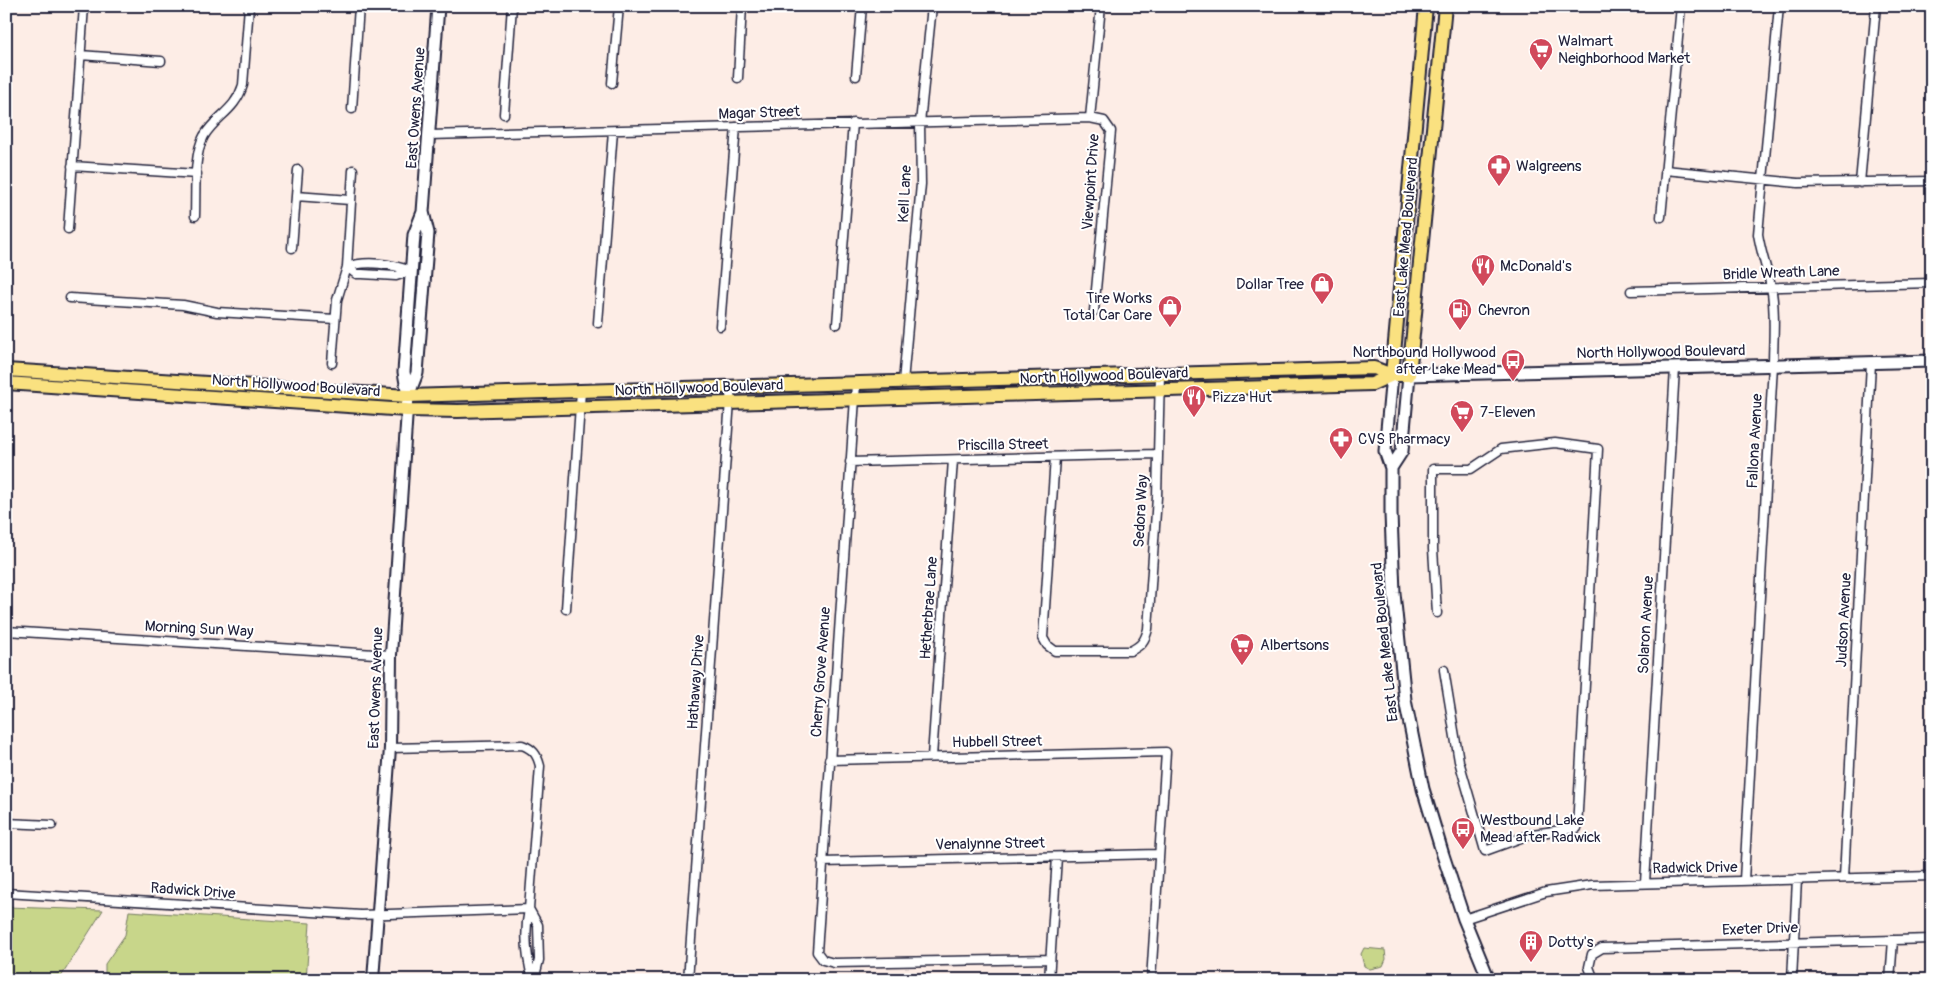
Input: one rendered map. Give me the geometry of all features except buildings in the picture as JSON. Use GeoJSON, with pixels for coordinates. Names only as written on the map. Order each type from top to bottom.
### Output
{"type":"FeatureCollection","features":[{"type":"Feature","properties":{"kind":"main road","name":"East Owens Avenue"},"geometry":{"type":"LineString","coordinates":[[408,396],[418,373],[428,233],[424,212],[438,6]]}},
{"type":"Feature","properties":{"kind":"main road","name":"East Lake Mead Boulevard"},"geometry":{"type":"LineString","coordinates":[[1426,6],[1385,451],[1392,468],[1391,530],[1394,593],[1406,700],[1423,789],[1464,918],[1489,980]]}},
{"type":"Feature","properties":{"kind":"main road","name":"East Lake Mead Boulevard"},"geometry":{"type":"LineString","coordinates":[[1392,468],[1402,452],[1445,6]]}},
{"type":"Feature","properties":{"kind":"main road"},"geometry":{"type":"LineString","coordinates":[[1422,51],[1428,56],[1428,76],[1430,84],[1436,91]]}},
{"type":"Feature","properties":{"kind":"main road"},"geometry":{"type":"LineString","coordinates":[[1414,142],[1419,151],[1416,199],[1424,216]]}},
{"type":"Feature","properties":{"kind":"main road","name":"East Owens Avenue"},"geometry":{"type":"LineString","coordinates":[[407,410],[408,396],[404,372],[414,235],[424,212]]}},
{"type":"Feature","properties":{"kind":"main road","name":"North Hollywood Boulevard"},"geometry":{"type":"LineString","coordinates":[[6,370],[408,396],[1374,368],[1392,375],[1409,375],[1932,361]]}},
{"type":"Feature","properties":{"kind":"main road"},"geometry":{"type":"LineString","coordinates":[[1263,371],[1264,387]]}},
{"type":"Feature","properties":{"kind":"main road","name":"North Hollywood Boulevard"},"geometry":{"type":"LineString","coordinates":[[6,383],[407,410],[458,411],[1374,384],[1392,375]]}},
{"type":"Feature","properties":{"kind":"street"},"geometry":{"type":"LineString","coordinates":[[68,229],[84,6]]}},
{"type":"Feature","properties":{"kind":"street"},"geometry":{"type":"LineString","coordinates":[[195,216],[199,151],[204,137],[212,125],[233,107],[243,85],[249,6]]}},
{"type":"Feature","properties":{"kind":"street"},"geometry":{"type":"LineString","coordinates":[[352,109],[359,6]]}},
{"type":"Feature","properties":{"kind":"street"},"geometry":{"type":"LineString","coordinates":[[504,114],[512,6]]}},
{"type":"Feature","properties":{"kind":"street"},"geometry":{"type":"LineString","coordinates":[[612,83],[619,6]]}},
{"type":"Feature","properties":{"kind":"street"},"geometry":{"type":"LineString","coordinates":[[738,78],[742,6]]}},
{"type":"Feature","properties":{"kind":"street"},"geometry":{"type":"LineString","coordinates":[[856,76],[862,6]]}},
{"type":"Feature","properties":{"kind":"street","name":"Kell Lane"},"geometry":{"type":"LineString","coordinates":[[904,382],[921,184],[920,122],[932,6]]}},
{"type":"Feature","properties":{"kind":"street","name":"Viewpoint Drive"},"geometry":{"type":"LineString","coordinates":[[1094,311],[1111,131],[1104,121],[1090,118],[1101,6]]}},
{"type":"Feature","properties":{"kind":"street"},"geometry":{"type":"LineString","coordinates":[[1661,217],[1681,6]]}},
{"type":"Feature","properties":{"kind":"street","name":"Fallona Avenue"},"geometry":{"type":"LineString","coordinates":[[1744,880],[1772,365],[1773,300],[1758,234],[1779,6]]}},
{"type":"Feature","properties":{"kind":"street"},"geometry":{"type":"LineString","coordinates":[[1860,182],[1876,6]]}},
{"type":"Feature","properties":{"kind":"street"},"geometry":{"type":"LineString","coordinates":[[80,55],[161,61]]}},
{"type":"Feature","properties":{"kind":"street","name":"Magar Street"},"geometry":{"type":"LineString","coordinates":[[429,135],[1090,118]]}},
{"type":"Feature","properties":{"kind":"street"},"geometry":{"type":"LineString","coordinates":[[836,324],[853,123]]}},
{"type":"Feature","properties":{"kind":"street"},"geometry":{"type":"LineString","coordinates":[[720,326],[736,128]]}},
{"type":"Feature","properties":{"kind":"street"},"geometry":{"type":"LineString","coordinates":[[598,323],[613,131]]}},
{"type":"Feature","properties":{"kind":"street"},"geometry":{"type":"LineString","coordinates":[[72,166],[197,174]]}},
{"type":"Feature","properties":{"kind":"street"},"geometry":{"type":"LineString","coordinates":[[292,248],[298,170]]}},
{"type":"Feature","properties":{"kind":"street"},"geometry":{"type":"LineString","coordinates":[[332,363],[337,300],[347,267],[353,170]]}},
{"type":"Feature","properties":{"kind":"street"},"geometry":{"type":"LineString","coordinates":[[1665,170],[1762,181],[1798,183],[1932,181]]}},
{"type":"Feature","properties":{"kind":"street"},"geometry":{"type":"LineString","coordinates":[[296,196],[350,200]]}},
{"type":"Feature","properties":{"kind":"street"},"geometry":{"type":"LineString","coordinates":[[347,267],[357,263],[396,265],[411,271]]}},
{"type":"Feature","properties":{"kind":"street","name":"Bridle Wreath Lane"},"geometry":{"type":"LineString","coordinates":[[1631,291],[1932,283]]}},
{"type":"Feature","properties":{"kind":"street"},"geometry":{"type":"LineString","coordinates":[[70,298],[183,305],[217,312],[335,319]]}},
{"type":"Feature","properties":{"kind":"street","name":"Judson Avenue"},"geometry":{"type":"LineString","coordinates":[[1844,878],[1871,363]]}},
{"type":"Feature","properties":{"kind":"street","name":"Solaron Avenue"},"geometry":{"type":"LineString","coordinates":[[1645,883],[1674,368]]}},
{"type":"Feature","properties":{"kind":"street","name":"Sedora Way"},"geometry":{"type":"LineString","coordinates":[[1055,457],[1043,638],[1047,645],[1055,652],[1130,651],[1139,647],[1146,640],[1148,629],[1157,497],[1160,374]]}},
{"type":"Feature","properties":{"kind":"street","name":"Cherry Grove Avenue"},"geometry":{"type":"LineString","coordinates":[[856,384],[817,952],[823,960],[834,963],[1050,959]]}},
{"type":"Feature","properties":{"kind":"street","name":"Hathaway Drive"},"geometry":{"type":"LineString","coordinates":[[688,980],[731,387]]}},
{"type":"Feature","properties":{"kind":"street"},"geometry":{"type":"LineString","coordinates":[[566,609],[581,391]]}},
{"type":"Feature","properties":{"kind":"street","name":"East Owens Avenue"},"geometry":{"type":"LineString","coordinates":[[373,980],[390,748],[391,655],[407,410]]}},
{"type":"Feature","properties":{"kind":"street"},"geometry":{"type":"LineString","coordinates":[[1437,613],[1433,549],[1433,469],[1471,469],[1501,449],[1555,443],[1598,449],[1577,828],[1532,834],[1485,851],[1459,761],[1444,670]]}},
{"type":"Feature","properties":{"kind":"street","name":"Priscilla Street"},"geometry":{"type":"LineString","coordinates":[[850,462],[1158,454]]}},
{"type":"Feature","properties":{"kind":"street","name":"Hetherbrae Lane"},"geometry":{"type":"LineString","coordinates":[[932,757],[953,460]]}},
{"type":"Feature","properties":{"kind":"street","name":"Morning Sun Way"},"geometry":{"type":"LineString","coordinates":[[6,631],[391,655]]}},
{"type":"Feature","properties":{"kind":"street"},"geometry":{"type":"LineString","coordinates":[[390,748],[522,745],[532,749],[538,757],[540,766],[529,909],[526,926],[527,960],[533,980]]}},
{"type":"Feature","properties":{"kind":"street","name":"Hubbell Street"},"geometry":{"type":"LineString","coordinates":[[829,760],[1166,752],[1159,854]]}},
{"type":"Feature","properties":{"kind":"street"},"geometry":{"type":"LineString","coordinates":[[6,823],[52,825]]}},
{"type":"Feature","properties":{"kind":"street"},"geometry":{"type":"LineString","coordinates":[[1151,980],[1159,854]]}},
{"type":"Feature","properties":{"kind":"street","name":"Venalynne Street"},"geometry":{"type":"LineString","coordinates":[[822,862],[1159,854]]}},
{"type":"Feature","properties":{"kind":"street"},"geometry":{"type":"LineString","coordinates":[[1049,980],[1057,857]]}},
{"type":"Feature","properties":{"kind":"street","name":"Radwick Drive"},"geometry":{"type":"LineString","coordinates":[[1464,918],[1546,892],[1592,884],[1932,876]]}},
{"type":"Feature","properties":{"kind":"street"},"geometry":{"type":"LineString","coordinates":[[1792,980],[1797,879]]}},
{"type":"Feature","properties":{"kind":"street","name":"Radwick Drive"},"geometry":{"type":"LineString","coordinates":[[6,893],[361,915],[529,909]]}},
{"type":"Feature","properties":{"kind":"street"},"geometry":{"type":"LineString","coordinates":[[529,909],[538,925],[539,960],[533,980]]}},
{"type":"Feature","properties":{"kind":"street","name":"Exeter Drive"},"geometry":{"type":"LineString","coordinates":[[1594,980],[1589,968],[1592,954],[1602,948],[1932,939]]}},
{"type":"Feature","properties":{"kind":"street"},"geometry":{"type":"LineString","coordinates":[[1890,980],[1892,940]]}},
{"type":"Feature","properties":{"kind":"green space"},"geometry":{"type":"Polygon","coordinates":[[[6,907],[103,910],[59,980],[6,980],[6,907]]]}},
{"type":"Feature","properties":{"kind":"green space"},"geometry":{"type":"Polygon","coordinates":[[[129,911],[310,923],[306,980],[105,980],[105,964],[125,935],[129,911]]]}},
{"type":"Feature","properties":{"kind":"green space"},"geometry":{"type":"Polygon","coordinates":[[[1364,948],[1385,950],[1386,959],[1383,966],[1370,969],[1364,966],[1361,954],[1364,948]]]}},
{"type":"Feature","properties":{"kind":"place","name":"Walmart Neighborhood Market"},"geometry":{"type":"Point","coordinates":[1541,71]}},
{"type":"Feature","properties":{"kind":"place","name":"Walgreens"},"geometry":{"type":"Point","coordinates":[1499,187]}},
{"type":"Feature","properties":{"kind":"place","name":"McDonald's"},"geometry":{"type":"Point","coordinates":[1483,287]}},
{"type":"Feature","properties":{"kind":"place","name":"Dollar Tree"},"geometry":{"type":"Point","coordinates":[1322,305]}},
{"type":"Feature","properties":{"kind":"place","name":"Tire Works Total Car Care"},"geometry":{"type":"Point","coordinates":[1170,328]}},
{"type":"Feature","properties":{"kind":"place","name":"Chevron"},"geometry":{"type":"Point","coordinates":[1460,331]}},
{"type":"Feature","properties":{"kind":"place","name":"Northbound Hollywood after Lake Mead"},"geometry":{"type":"Point","coordinates":[1513,382]}},
{"type":"Feature","properties":{"kind":"place","name":"Pizza Hut"},"geometry":{"type":"Point","coordinates":[1194,418]}},
{"type":"Feature","properties":{"kind":"place","name":"7-Eleven"},"geometry":{"type":"Point","coordinates":[1462,433]}},
{"type":"Feature","properties":{"kind":"place","name":"CVS Pharmacy"},"geometry":{"type":"Point","coordinates":[1341,460]}},
{"type":"Feature","properties":{"kind":"place","name":"Albertsons"},"geometry":{"type":"Point","coordinates":[1242,666]}},
{"type":"Feature","properties":{"kind":"place","name":"Westbound Lake Mead after Radwick"},"geometry":{"type":"Point","coordinates":[1463,850]}},
{"type":"Feature","properties":{"kind":"place","name":"Dotty's"},"geometry":{"type":"Point","coordinates":[1531,963]}}]}
